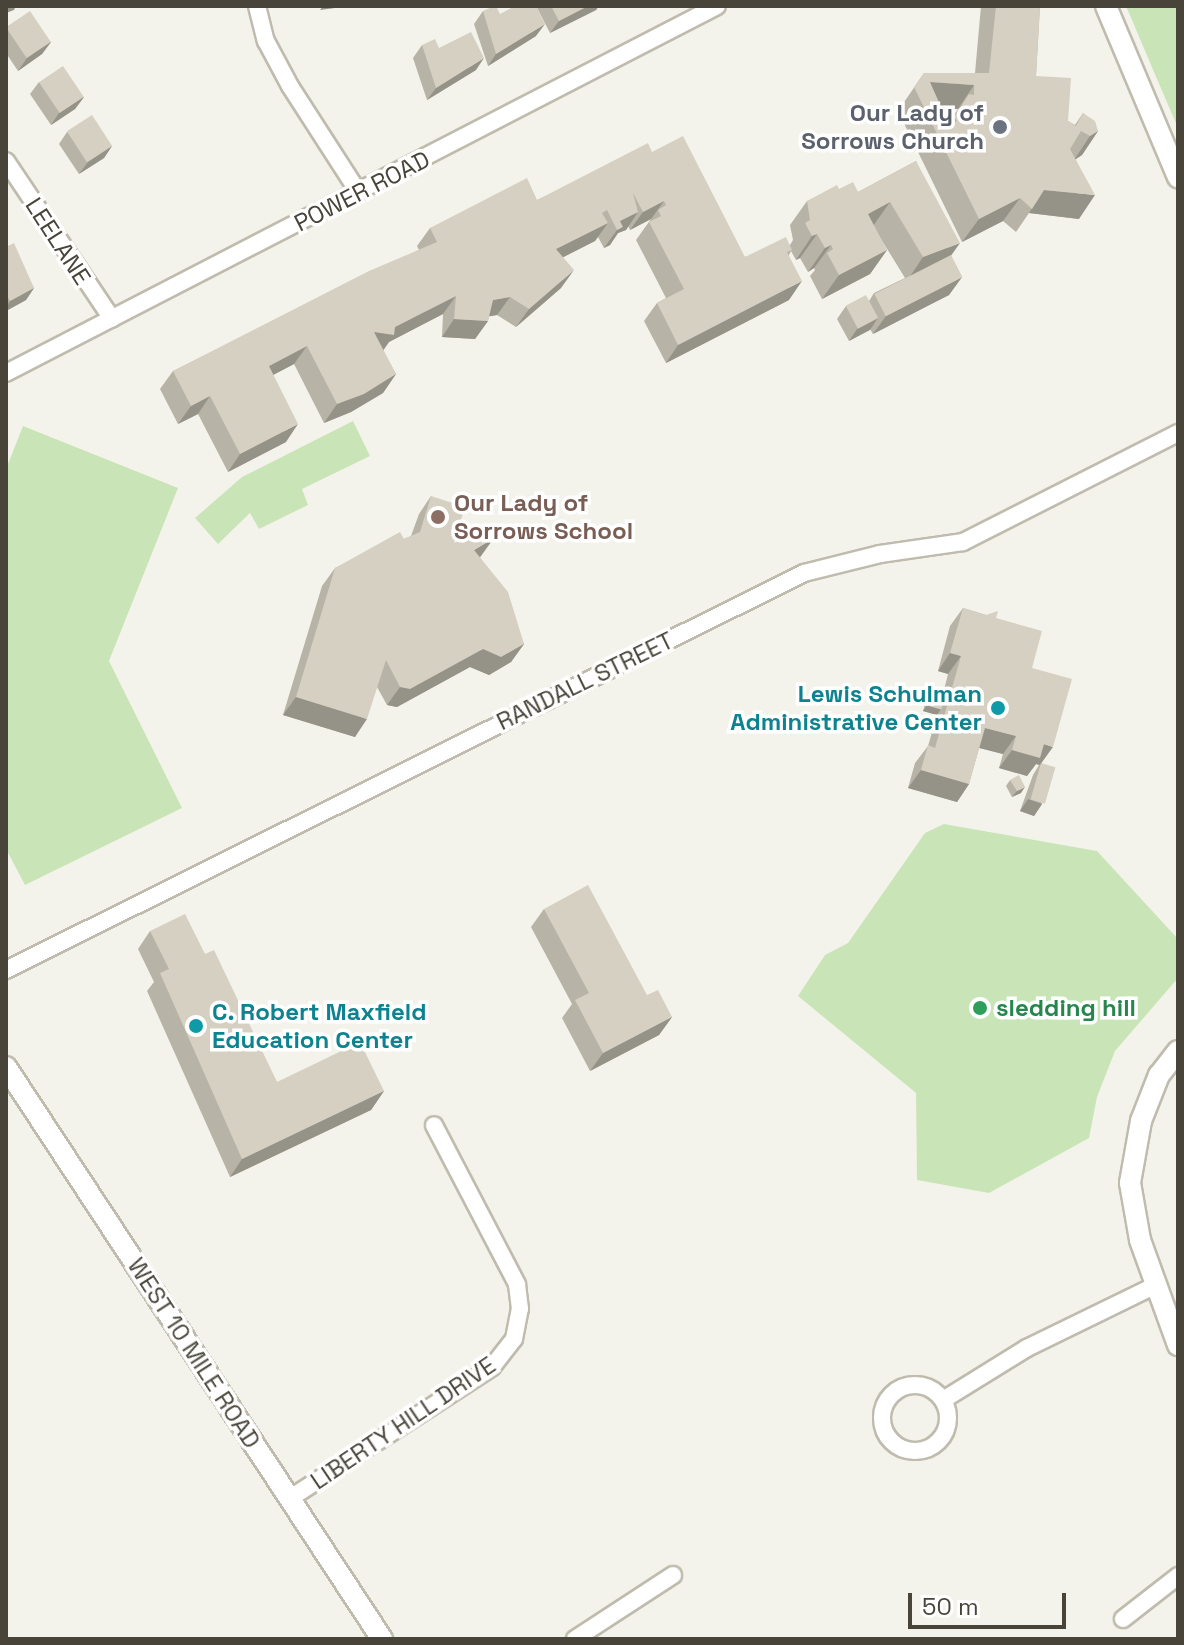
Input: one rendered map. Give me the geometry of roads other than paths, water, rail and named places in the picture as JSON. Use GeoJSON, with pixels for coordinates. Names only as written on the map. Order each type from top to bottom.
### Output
{"type":"FeatureCollection","features":[{"type":"Feature","properties":{"kind":"street"},"geometry":{"type":"LineString","coordinates":[[257,6],[266,41],[290,86],[359,193]]}},
{"type":"Feature","properties":{"kind":"street","name":"POWER ROAD"},"geometry":{"type":"LineString","coordinates":[[6,373],[717,6]]}},
{"type":"Feature","properties":{"kind":"street"},"geometry":{"type":"LineString","coordinates":[[1106,6],[1178,177]]}},
{"type":"Feature","properties":{"kind":"street","name":"LEELANE"},"geometry":{"type":"LineString","coordinates":[[6,161],[112,319]]}},
{"type":"Feature","properties":{"kind":"street","name":"RANDALL STREET"},"geometry":{"type":"LineString","coordinates":[[6,970],[804,573],[880,554],[963,542],[1178,433]]}},
{"type":"Feature","properties":{"kind":"street"},"geometry":{"type":"LineString","coordinates":[[1178,1051],[1159,1075],[1146,1110],[1130,1183],[1154,1286],[1178,1345]]}},
{"type":"Feature","properties":{"kind":"street","name":"WEST 10 MILE ROAD"},"geometry":{"type":"LineString","coordinates":[[6,1067],[382,1639]]}},
{"type":"Feature","properties":{"kind":"street","name":"LIBERTY HILL DRIVE"},"geometry":{"type":"LineString","coordinates":[[289,1499],[492,1367],[514,1339],[520,1309],[517,1284],[434,1125]]}},
{"type":"Feature","properties":{"kind":"street"},"geometry":{"type":"LineString","coordinates":[[943,1400],[1027,1348],[1154,1286]]}},
{"type":"Feature","properties":{"kind":"street"},"geometry":{"type":"LineString","coordinates":[[926,1387],[943,1400],[948,1421],[932,1447],[912,1451],[887,1435],[883,1413],[893,1393],[926,1387]]}},
{"type":"Feature","properties":{"kind":"street"},"geometry":{"type":"LineString","coordinates":[[575,1639],[673,1575]]}},
{"type":"Feature","properties":{"kind":"street"},"geometry":{"type":"LineString","coordinates":[[1123,1619],[1178,1576]]}},
{"type":"Feature","properties":{"kind":"place","name":"Our Lady of Sorrows Church"},"geometry":{"type":"Point","coordinates":[1000,127]}},
{"type":"Feature","properties":{"kind":"place","name":"Our Lady of Sorrows School"},"geometry":{"type":"Point","coordinates":[438,517]}},
{"type":"Feature","properties":{"kind":"place","name":"Lewis Schulman Administrative Center"},"geometry":{"type":"Point","coordinates":[998,708]}},
{"type":"Feature","properties":{"kind":"place","name":"sledding hill"},"geometry":{"type":"Point","coordinates":[980,1008]}},
{"type":"Feature","properties":{"kind":"place","name":"C. Robert Maxfield Education Center"},"geometry":{"type":"Point","coordinates":[196,1026]}}]}
